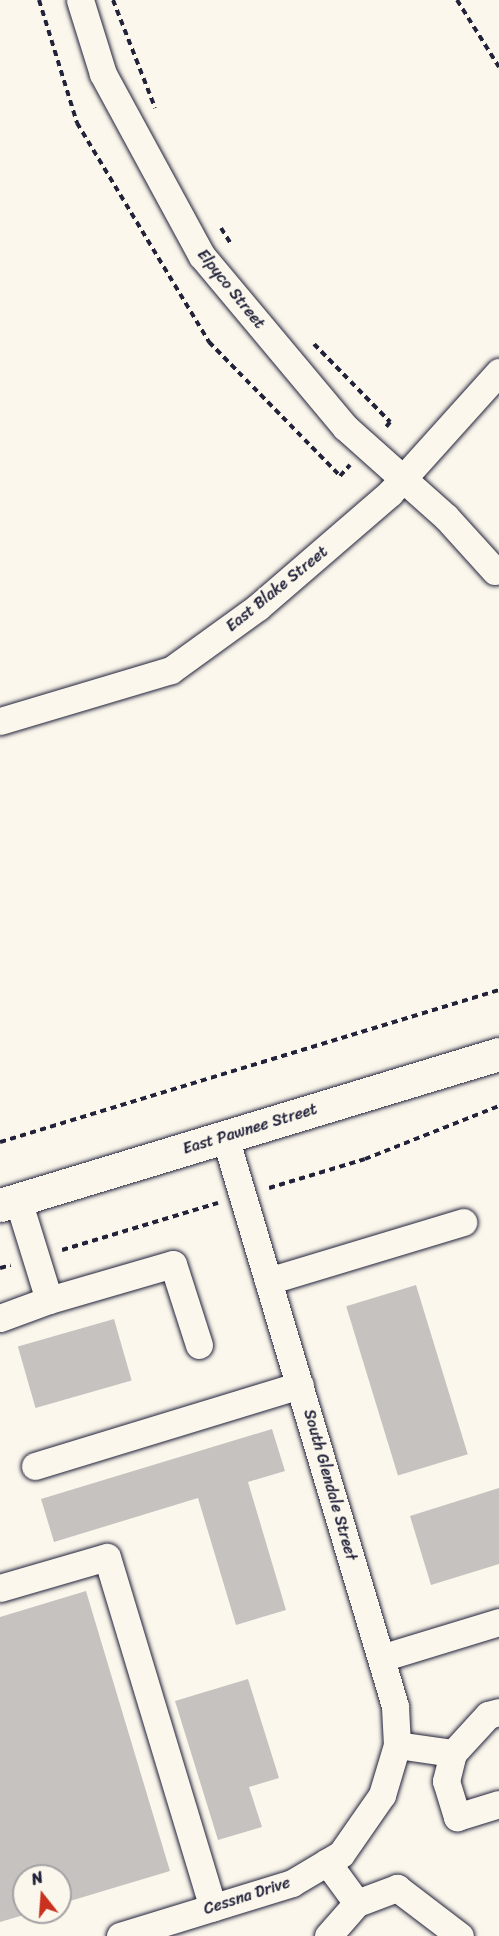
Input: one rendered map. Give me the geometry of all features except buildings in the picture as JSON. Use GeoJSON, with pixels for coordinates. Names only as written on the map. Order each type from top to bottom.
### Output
{"type":"FeatureCollection","features":[{"type":"Feature","properties":{"kind":"main road","name":"East Pawnee Street"},"geometry":{"type":"LineString","coordinates":[[9,1202],[499,1054]]}},
{"type":"Feature","properties":{"kind":"street","name":"Elpyco Street"},"geometry":{"type":"LineString","coordinates":[[80,0],[103,74],[202,256],[367,447],[403,479],[495,571]]}},
{"type":"Feature","properties":{"kind":"street","name":"East Blake Street"},"geometry":{"type":"LineString","coordinates":[[0,721],[171,670],[258,607],[403,479],[499,372]]}},
{"type":"Feature","properties":{"kind":"street","name":"South Glendale Street"},"geometry":{"type":"LineString","coordinates":[[225,1137],[395,1706],[397,1745],[382,1796],[358,1830]]}},
{"type":"Feature","properties":{"kind":"street"},"geometry":{"type":"LineString","coordinates":[[9,1202],[49,1300]]}},
{"type":"Feature","properties":{"kind":"street"},"geometry":{"type":"LineString","coordinates":[[268,1281],[463,1222]]}},
{"type":"Feature","properties":{"kind":"street"},"geometry":{"type":"LineString","coordinates":[[0,1317],[49,1300],[173,1264],[199,1344]]}},
{"type":"Feature","properties":{"kind":"street"},"geometry":{"type":"LineString","coordinates":[[35,1466],[300,1384]]}},
{"type":"Feature","properties":{"kind":"street"},"geometry":{"type":"LineString","coordinates":[[0,1588],[107,1557],[213,1907]]}},
{"type":"Feature","properties":{"kind":"street"},"geometry":{"type":"LineString","coordinates":[[381,1658],[499,1622]]}},
{"type":"Feature","properties":{"kind":"street"},"geometry":{"type":"LineString","coordinates":[[499,1712],[488,1715],[453,1754],[446,1781],[457,1817],[499,1804]]}},
{"type":"Feature","properties":{"kind":"street"},"geometry":{"type":"LineString","coordinates":[[397,1745],[453,1754]]}},
{"type":"Feature","properties":{"kind":"street","name":"Cessna Drive"},"geometry":{"type":"LineString","coordinates":[[120,1936],[292,1883],[340,1854],[358,1830]]}},
{"type":"Feature","properties":{"kind":"street"},"geometry":{"type":"LineString","coordinates":[[327,1862],[357,1903]]}},
{"type":"Feature","properties":{"kind":"street"},"geometry":{"type":"LineString","coordinates":[[328,1936],[357,1903],[397,1888],[460,1936]]}},
{"type":"Feature","properties":{"kind":"path"},"geometry":{"type":"LineString","coordinates":[[113,0],[161,119]]}},
{"type":"Feature","properties":{"kind":"path"},"geometry":{"type":"LineString","coordinates":[[457,0],[499,68]]}},
{"type":"Feature","properties":{"kind":"path"},"geometry":{"type":"LineString","coordinates":[[216,219],[233,247]]}},
{"type":"Feature","properties":{"kind":"path"},"geometry":{"type":"LineString","coordinates":[[311,341],[390,422],[340,476]]}},
{"type":"Feature","properties":{"kind":"path"},"geometry":{"type":"LineString","coordinates":[[0,1142],[499,990]]}}]}
